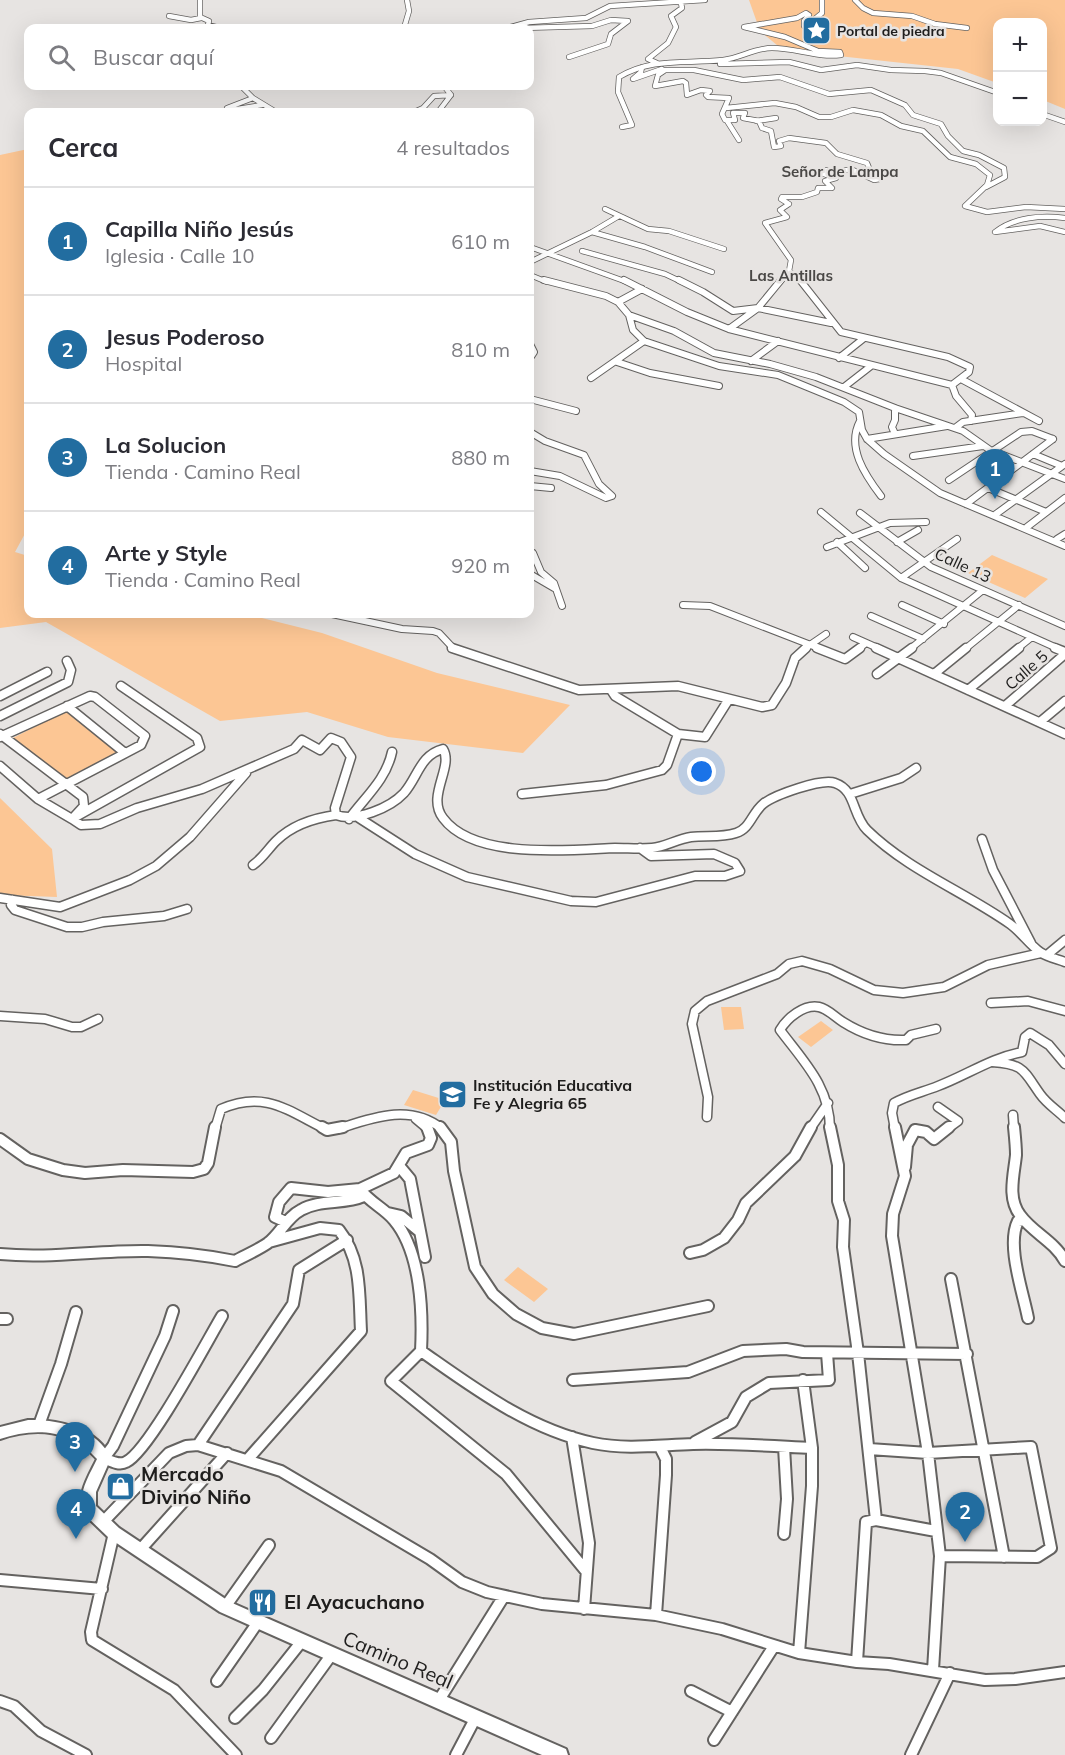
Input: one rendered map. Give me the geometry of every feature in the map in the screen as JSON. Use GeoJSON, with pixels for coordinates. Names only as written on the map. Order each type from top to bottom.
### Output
{"type":"FeatureCollection","features":[{"type":"Feature","properties":{"kind":"street"},"geometry":{"type":"LineString","coordinates":[[200,0],[199,15],[201,18]]}},
{"type":"Feature","properties":{"kind":"street"},"geometry":{"type":"LineString","coordinates":[[405,24],[409,11],[407,0]]}},
{"type":"Feature","properties":{"kind":"street"},"geometry":{"type":"LineString","coordinates":[[520,24],[561,18],[586,18],[610,6],[705,0]]}},
{"type":"Feature","properties":{"kind":"street"},"geometry":{"type":"LineString","coordinates":[[724,60],[770,48],[824,57],[841,55],[839,52],[821,52],[785,37],[744,27],[797,18],[806,13],[809,15],[804,21],[804,26],[814,28],[811,22],[822,13],[822,0]]}},
{"type":"Feature","properties":{"kind":"street"},"geometry":{"type":"LineString","coordinates":[[855,0],[863,8],[873,13],[912,16],[935,24],[967,28]]}},
{"type":"Feature","properties":{"kind":"street"},"geometry":{"type":"LineString","coordinates":[[657,63],[648,59],[670,39],[676,27],[671,16],[680,10],[683,6],[681,3]]}},
{"type":"Feature","properties":{"kind":"street"},"geometry":{"type":"LineString","coordinates":[[169,16],[191,20],[201,18],[209,21],[208,24]]}},
{"type":"Feature","properties":{"kind":"street"},"geometry":{"type":"LineString","coordinates":[[534,28],[592,26],[611,20],[628,21],[624,27],[611,34],[608,44],[569,57]]}},
{"type":"Feature","properties":{"kind":"street"},"geometry":{"type":"LineString","coordinates":[[622,127],[632,125],[618,92],[619,77],[657,63],[671,63],[706,63],[755,62],[752,59],[671,63]]}},
{"type":"Feature","properties":{"kind":"street"},"geometry":{"type":"LineString","coordinates":[[706,63],[739,65],[789,62],[821,70],[857,65],[891,70],[934,72],[993,91]]}},
{"type":"Feature","properties":{"kind":"street"},"geometry":{"type":"LineString","coordinates":[[642,67],[641,72],[633,79],[663,70],[694,70],[743,80],[780,77],[830,94],[861,89],[878,92],[893,102],[904,105],[914,115],[941,124],[948,136],[963,151],[979,155],[1004,168],[1005,177],[985,188],[965,206],[976,211],[997,212],[1030,207],[1065,209]]}},
{"type":"Feature","properties":{"kind":"street"},"geometry":{"type":"LineString","coordinates":[[663,70],[658,75],[655,86],[683,81],[686,82],[687,95],[707,90],[710,91],[706,95],[708,97],[729,98],[722,114],[739,140]]}},
{"type":"Feature","properties":{"kind":"street"},"geometry":{"type":"LineString","coordinates":[[245,90],[268,108]]}},
{"type":"Feature","properties":{"kind":"street"},"geometry":{"type":"LineString","coordinates":[[447,90],[451,95]]}},
{"type":"Feature","properties":{"kind":"street"},"geometry":{"type":"LineString","coordinates":[[423,108],[434,96],[451,95]]}},
{"type":"Feature","properties":{"kind":"street"},"geometry":{"type":"LineString","coordinates":[[441,108],[451,95]]}},
{"type":"Feature","properties":{"kind":"street"},"geometry":{"type":"LineString","coordinates":[[227,108],[253,98]]}},
{"type":"Feature","properties":{"kind":"street"},"geometry":{"type":"LineString","coordinates":[[726,108],[775,103],[796,106],[819,117],[831,117],[853,110],[881,115],[901,126],[923,131],[950,157],[976,164],[986,170],[990,177],[985,188]]}},
{"type":"Feature","properties":{"kind":"street"},"geometry":{"type":"LineString","coordinates":[[244,108],[262,105]]}},
{"type":"Feature","properties":{"kind":"street"},"geometry":{"type":"LineString","coordinates":[[727,121],[735,120],[733,113],[739,111],[745,113],[743,118],[756,121],[776,118]]}},
{"type":"Feature","properties":{"kind":"street"},"geometry":{"type":"LineString","coordinates":[[1047,116],[1065,122]]}},
{"type":"Feature","properties":{"kind":"street"},"geometry":{"type":"LineString","coordinates":[[729,329],[758,308],[789,271],[790,260],[765,223],[787,217],[780,210],[789,204],[781,199],[785,195],[815,194],[818,188],[832,188],[825,181],[836,178],[821,173],[822,170],[853,170],[874,180],[880,179],[872,175],[867,163],[837,154],[826,143],[785,137],[779,141],[781,146],[774,147],[771,131],[762,128],[756,121]]}},
{"type":"Feature","properties":{"kind":"street"},"geometry":{"type":"LineString","coordinates":[[606,209],[648,229],[669,231],[724,249]]}},
{"type":"Feature","properties":{"kind":"street"},"geometry":{"type":"LineString","coordinates":[[534,260],[620,216]]}},
{"type":"Feature","properties":{"kind":"street"},"geometry":{"type":"LineString","coordinates":[[1065,218],[1039,216],[1001,226],[995,232],[1039,225],[1052,226],[1065,232]]}},
{"type":"Feature","properties":{"kind":"street"},"geometry":{"type":"LineString","coordinates":[[592,232],[645,247],[712,272]]}},
{"type":"Feature","properties":{"kind":"street"},"geometry":{"type":"LineString","coordinates":[[534,248],[602,271],[687,312],[729,329],[952,385],[971,369],[948,357],[862,339],[841,332],[831,323],[803,283],[789,271]]}},
{"type":"Feature","properties":{"kind":"street"},"geometry":{"type":"LineString","coordinates":[[582,251],[665,273],[704,292],[733,311],[745,312],[758,308],[831,323]]}},
{"type":"Feature","properties":{"kind":"street"},"geometry":{"type":"LineString","coordinates":[[534,277],[550,283],[594,292],[618,302],[629,315],[633,330],[644,341],[718,366],[778,375],[857,409],[867,438],[884,454],[940,494],[996,514],[1062,543]]}},
{"type":"Feature","properties":{"kind":"street"},"geometry":{"type":"LineString","coordinates":[[618,302],[642,289]]}},
{"type":"Feature","properties":{"kind":"street"},"geometry":{"type":"LineString","coordinates":[[629,315],[674,332],[714,352],[790,369],[963,431],[983,446],[1065,479]]}},
{"type":"Feature","properties":{"kind":"street"},"geometry":{"type":"LineString","coordinates":[[839,358],[862,339]]}},
{"type":"Feature","properties":{"kind":"street"},"geometry":{"type":"LineString","coordinates":[[591,378],[644,341]]}},
{"type":"Feature","properties":{"kind":"street"},"geometry":{"type":"LineString","coordinates":[[751,361],[778,341]]}},
{"type":"Feature","properties":{"kind":"street"},"geometry":{"type":"LineString","coordinates":[[617,362],[650,373],[719,386]]}},
{"type":"Feature","properties":{"kind":"street"},"geometry":{"type":"LineString","coordinates":[[844,387],[871,366]]}},
{"type":"Feature","properties":{"kind":"street"},"geometry":{"type":"LineString","coordinates":[[961,379],[1039,421]]}},
{"type":"Feature","properties":{"kind":"street"},"geometry":{"type":"LineString","coordinates":[[952,385],[956,396],[972,415],[971,420]]}},
{"type":"Feature","properties":{"kind":"street"},"geometry":{"type":"LineString","coordinates":[[534,400],[576,411]]}},
{"type":"Feature","properties":{"kind":"street"},"geometry":{"type":"LineString","coordinates":[[895,408],[895,420],[892,427],[895,434]]}},
{"type":"Feature","properties":{"kind":"street"},"geometry":{"type":"LineString","coordinates":[[867,438],[952,427],[971,420],[1024,413]]}},
{"type":"Feature","properties":{"kind":"street"},"geometry":{"type":"LineString","coordinates":[[860,421],[857,425],[855,448],[858,461],[867,480],[881,496]]}},
{"type":"Feature","properties":{"kind":"street"},"geometry":{"type":"LineString","coordinates":[[949,480],[1021,432],[1032,431],[1053,439],[967,503]]}},
{"type":"Feature","properties":{"kind":"street"},"geometry":{"type":"LineString","coordinates":[[534,434],[546,441],[580,452],[587,460],[599,484],[612,496],[606,498],[573,479],[534,472]]}},
{"type":"Feature","properties":{"kind":"street"},"geometry":{"type":"LineString","coordinates":[[913,456],[983,446]]}},
{"type":"Feature","properties":{"kind":"street"},"geometry":{"type":"LineString","coordinates":[[1033,454],[1063,465]]}},
{"type":"Feature","properties":{"kind":"street"},"geometry":{"type":"LineString","coordinates":[[996,514],[1063,465]]}},
{"type":"Feature","properties":{"kind":"street"},"geometry":{"type":"LineString","coordinates":[[534,486],[551,488]]}},
{"type":"Feature","properties":{"kind":"street"},"geometry":{"type":"LineString","coordinates":[[988,488],[1046,512]]}},
{"type":"Feature","properties":{"kind":"street"},"geometry":{"type":"LineString","coordinates":[[1027,527],[1065,498]]}},
{"type":"Feature","properties":{"kind":"street"},"geometry":{"type":"LineString","coordinates":[[967,503],[1062,543]]}},
{"type":"Feature","properties":{"kind":"street"},"geometry":{"type":"LineString","coordinates":[[821,512],[901,578],[1065,653]]}},
{"type":"Feature","properties":{"kind":"street","name":"Calle 13"},"geometry":{"type":"LineString","coordinates":[[860,513],[925,563],[1065,626]]}},
{"type":"Feature","properties":{"kind":"street"},"geometry":{"type":"LineString","coordinates":[[827,547],[878,527],[899,522],[926,522]]}},
{"type":"Feature","properties":{"kind":"street"},"geometry":{"type":"LineString","coordinates":[[897,542],[918,530]]}},
{"type":"Feature","properties":{"kind":"street"},"geometry":{"type":"LineString","coordinates":[[1062,543],[1065,534]]}},
{"type":"Feature","properties":{"kind":"street"},"geometry":{"type":"LineString","coordinates":[[901,578],[957,539]]}},
{"type":"Feature","properties":{"kind":"street"},"geometry":{"type":"LineString","coordinates":[[837,542],[865,568]]}},
{"type":"Feature","properties":{"kind":"street"},"geometry":{"type":"LineString","coordinates":[[534,557],[541,572],[554,583],[562,606]]}},
{"type":"Feature","properties":{"kind":"street"},"geometry":{"type":"LineString","coordinates":[[534,576],[555,589]]}},
{"type":"Feature","properties":{"kind":"street"},"geometry":{"type":"LineString","coordinates":[[878,674],[944,624],[983,590]]}},
{"type":"Feature","properties":{"kind":"street"},"geometry":{"type":"LineString","coordinates":[[683,605],[710,606],[845,659],[866,643]]}},
{"type":"Feature","properties":{"kind":"street"},"geometry":{"type":"LineString","coordinates":[[902,605],[944,624]]}},
{"type":"Feature","properties":{"kind":"street"},"geometry":{"type":"LineString","coordinates":[[934,674],[1018,605]]}},
{"type":"Feature","properties":{"kind":"street"},"geometry":{"type":"LineString","coordinates":[[871,616],[923,639]]}},
{"type":"Feature","properties":{"kind":"street"},"geometry":{"type":"LineString","coordinates":[[351,618],[402,629],[433,631],[439,633],[452,648],[460,652],[579,690],[678,686],[757,707],[770,707],[786,683],[795,658],[826,634]]}},
{"type":"Feature","properties":{"kind":"street"},"geometry":{"type":"LineString","coordinates":[[853,637],[1065,734]]}},
{"type":"Feature","properties":{"kind":"street"},"geometry":{"type":"LineString","coordinates":[[968,690],[1032,637]]}},
{"type":"Feature","properties":{"kind":"street","name":"Calle 5"},"geometry":{"type":"LineString","coordinates":[[1005,706],[1065,653]]}},
{"type":"Feature","properties":{"kind":"street"},"geometry":{"type":"LineString","coordinates":[[0,716],[68,682],[71,676],[67,661]]}},
{"type":"Feature","properties":{"kind":"street"},"geometry":{"type":"LineString","coordinates":[[0,696],[47,672]]}},
{"type":"Feature","properties":{"kind":"street"},"geometry":{"type":"LineString","coordinates":[[72,819],[200,747],[197,738],[121,686]]}},
{"type":"Feature","properties":{"kind":"street"},"geometry":{"type":"LineString","coordinates":[[611,690],[615,696],[678,734],[705,737],[729,699]]}},
{"type":"Feature","properties":{"kind":"street"},"geometry":{"type":"LineString","coordinates":[[38,799],[64,784],[141,744],[146,736],[95,697],[86,697],[1,736],[64,784],[83,797],[85,802],[72,819]]}},
{"type":"Feature","properties":{"kind":"street"},"geometry":{"type":"LineString","coordinates":[[1040,722],[1065,701]]}},
{"type":"Feature","properties":{"kind":"street"},"geometry":{"type":"LineString","coordinates":[[66,706],[125,753]]}},
{"type":"Feature","properties":{"kind":"street"},"geometry":{"type":"LineString","coordinates":[[522,794],[606,785],[662,770],[667,765],[678,734]]}},
{"type":"Feature","properties":{"kind":"street"},"geometry":{"type":"LineString","coordinates":[[0,766],[38,799],[81,825],[100,824],[137,808],[202,789],[248,771],[274,756],[294,749],[302,740],[320,750],[331,738],[335,738],[349,751],[351,757],[335,808],[336,815]]}},
{"type":"Feature","properties":{"kind":"street"},"geometry":{"type":"LineString","coordinates":[[253,865],[264,859],[272,844],[292,829],[321,816],[359,818],[404,793],[419,767],[436,750],[443,749],[446,753],[445,765],[436,790],[441,816],[450,829],[468,838],[490,844],[555,851],[658,848],[688,837],[742,831],[765,802],[825,780],[845,788],[856,816],[865,828],[881,842],[909,863],[1011,925],[1041,952],[1065,962]]}},
{"type":"Feature","properties":{"kind":"street"},"geometry":{"type":"LineString","coordinates":[[349,819],[357,806],[387,773],[392,752]]}},
{"type":"Feature","properties":{"kind":"street"},"geometry":{"type":"LineString","coordinates":[[849,794],[901,778],[916,768]]}},
{"type":"Feature","properties":{"kind":"street"},"geometry":{"type":"LineString","coordinates":[[0,898],[60,908],[130,880],[156,866],[181,845],[248,771]]}},
{"type":"Feature","properties":{"kind":"street"},"geometry":{"type":"LineString","coordinates":[[359,818],[415,854],[467,877],[571,901],[596,902],[695,876],[731,875],[740,871],[736,863],[718,856],[692,851],[651,856],[640,848]]}},
{"type":"Feature","properties":{"kind":"street"},"geometry":{"type":"LineString","coordinates":[[982,839],[993,870],[1041,952]]}},
{"type":"Feature","properties":{"kind":"street"},"geometry":{"type":"LineString","coordinates":[[14,900],[11,905],[15,910],[67,927],[164,916],[187,909]]}},
{"type":"Feature","properties":{"kind":"street"},"geometry":{"type":"LineString","coordinates":[[706,1117],[709,1109],[708,1097],[692,1024],[695,1011],[707,1001],[777,974],[783,966],[797,960],[810,959],[839,976],[887,993],[942,988],[988,966],[1041,952],[1065,940]]}},
{"type":"Feature","properties":{"kind":"street"},"geometry":{"type":"LineString","coordinates":[[991,1003],[1028,1001],[1065,1011]]}},
{"type":"Feature","properties":{"kind":"street"},"geometry":{"type":"LineString","coordinates":[[876,1520],[858,1353],[846,1274],[844,1220],[838,1201],[838,1165],[830,1133],[830,1111],[822,1088],[780,1030],[783,1023],[810,1007],[816,1006],[848,1024],[888,1040],[906,1040],[911,1035],[936,1029]]}},
{"type":"Feature","properties":{"kind":"street"},"geometry":{"type":"LineString","coordinates":[[0,1016],[45,1019],[72,1027],[81,1027],[98,1019]]}},
{"type":"Feature","properties":{"kind":"street"},"geometry":{"type":"LineString","coordinates":[[905,1176],[892,1113],[894,1103],[904,1097],[939,1086],[1001,1056],[1022,1052],[1025,1037],[1030,1033],[1049,1045],[1065,1064]]}},
{"type":"Feature","properties":{"kind":"street"},"geometry":{"type":"LineString","coordinates":[[992,1062],[1010,1061],[1028,1071],[1041,1095],[1065,1118]]}},
{"type":"Feature","properties":{"kind":"street"},"geometry":{"type":"LineString","coordinates":[[0,1139],[10,1150],[68,1171],[86,1173],[122,1170],[193,1172],[204,1169],[208,1163],[220,1109],[232,1104],[266,1100],[327,1130],[335,1130],[382,1115],[399,1113],[431,1121],[441,1128],[451,1142],[454,1171],[470,1249],[482,1279],[499,1301],[533,1326],[553,1333],[574,1334],[708,1306]]}},
{"type":"Feature","properties":{"kind":"street"},"geometry":{"type":"LineString","coordinates":[[690,1253],[703,1250],[724,1238],[738,1220],[746,1203],[795,1156],[804,1137],[828,1103]]}},
{"type":"Feature","properties":{"kind":"street"},"geometry":{"type":"LineString","coordinates":[[933,1670],[940,1556],[928,1453],[892,1236],[893,1214],[905,1176],[907,1145],[912,1133],[915,1130],[934,1138],[958,1120],[938,1107]]}},
{"type":"Feature","properties":{"kind":"street"},"geometry":{"type":"LineString","coordinates":[[1013,1115],[1016,1148],[1013,1181],[1015,1206],[1024,1220],[1053,1242],[1065,1261]]}},
{"type":"Feature","properties":{"kind":"street"},"geometry":{"type":"LineString","coordinates":[[0,1254],[33,1257],[147,1251],[210,1256],[235,1261],[269,1242],[286,1222],[302,1209],[314,1204],[355,1200],[394,1173],[400,1167],[406,1153],[428,1145],[431,1138],[427,1127],[413,1117]]}},
{"type":"Feature","properties":{"kind":"street"},"geometry":{"type":"LineString","coordinates":[[400,1167],[410,1179],[418,1231],[425,1257]]}},
{"type":"Feature","properties":{"kind":"street"},"geometry":{"type":"LineString","coordinates":[[286,1222],[275,1217],[279,1202],[291,1188],[362,1193],[388,1213],[398,1226],[411,1262],[424,1322],[422,1351],[391,1381],[506,1474],[586,1571]]}},
{"type":"Feature","properties":{"kind":"street"},"geometry":{"type":"LineString","coordinates":[[388,1213],[405,1218],[418,1231]]}},
{"type":"Feature","properties":{"kind":"street"},"geometry":{"type":"LineString","coordinates":[[1024,1220],[1014,1224],[1013,1228],[1015,1252],[1028,1318]]}},
{"type":"Feature","properties":{"kind":"street"},"geometry":{"type":"LineString","coordinates":[[248,1459],[361,1330],[358,1272],[347,1240],[339,1230],[312,1228],[286,1240],[269,1242]]}},
{"type":"Feature","properties":{"kind":"street"},"geometry":{"type":"LineString","coordinates":[[198,1445],[292,1304],[299,1270],[347,1240]]}},
{"type":"Feature","properties":{"kind":"street"},"geometry":{"type":"LineString","coordinates":[[951,1280],[968,1354],[1004,1557]]}},
{"type":"Feature","properties":{"kind":"street"},"geometry":{"type":"LineString","coordinates":[[104,1458],[113,1446],[165,1336],[173,1311]]}},
{"type":"Feature","properties":{"kind":"street"},"geometry":{"type":"LineString","coordinates":[[39,1425],[61,1365],[76,1312]]}},
{"type":"Feature","properties":{"kind":"street"},"geometry":{"type":"LineString","coordinates":[[0,1433],[23,1426],[39,1425],[72,1432],[84,1437],[97,1448],[104,1458],[119,1464],[127,1462],[150,1437],[222,1316]]}},
{"type":"Feature","properties":{"kind":"street"},"geometry":{"type":"LineString","coordinates":[[573,1380],[688,1372],[743,1351],[786,1349],[827,1353],[968,1354]]}},
{"type":"Feature","properties":{"kind":"street"},"geometry":{"type":"LineString","coordinates":[[422,1351],[502,1407],[547,1428],[595,1443],[660,1447],[692,1444],[812,1448]]}},
{"type":"Feature","properties":{"kind":"street"},"geometry":{"type":"LineString","coordinates":[[692,1444],[732,1422],[746,1397],[769,1383],[829,1380],[827,1353]]}},
{"type":"Feature","properties":{"kind":"street"},"geometry":{"type":"LineString","coordinates":[[799,1653],[809,1540],[812,1448],[803,1380]]}},
{"type":"Feature","properties":{"kind":"street"},"geometry":{"type":"LineString","coordinates":[[572,1437],[589,1543],[584,1609]]}},
{"type":"Feature","properties":{"kind":"street"},"geometry":{"type":"LineString","coordinates":[[102,1523],[169,1453],[186,1446],[198,1445],[281,1471],[430,1559],[462,1582],[487,1592],[542,1604],[656,1615],[722,1629],[799,1653],[933,1670],[985,1680],[1015,1679],[1065,1672]]}},
{"type":"Feature","properties":{"kind":"street"},"geometry":{"type":"LineString","coordinates":[[656,1615],[666,1475],[666,1459],[660,1447]]}},
{"type":"Feature","properties":{"kind":"street"},"geometry":{"type":"LineString","coordinates":[[784,1447],[787,1499],[784,1534]]}},
{"type":"Feature","properties":{"kind":"street"},"geometry":{"type":"LineString","coordinates":[[869,1449],[928,1453],[1031,1447],[1042,1493],[1051,1548],[1037,1557],[940,1556]]}},
{"type":"Feature","properties":{"kind":"street"},"geometry":{"type":"LineString","coordinates":[[139,1551],[227,1453]]}},
{"type":"Feature","properties":{"kind":"street","name":"Camino Real"},"geometry":{"type":"LineString","coordinates":[[104,1458],[89,1492],[89,1509],[102,1523],[139,1551],[225,1607],[560,1755]]}},
{"type":"Feature","properties":{"kind":"street"},"geometry":{"type":"LineString","coordinates":[[857,1662],[866,1522],[876,1520],[936,1531]]}},
{"type":"Feature","properties":{"kind":"street"},"geometry":{"type":"LineString","coordinates":[[114,1533],[91,1632],[92,1640],[174,1690],[236,1755]]}},
{"type":"Feature","properties":{"kind":"street"},"geometry":{"type":"LineString","coordinates":[[225,1607],[269,1545]]}},
{"type":"Feature","properties":{"kind":"street"},"geometry":{"type":"LineString","coordinates":[[0,1580],[102,1589]]}},
{"type":"Feature","properties":{"kind":"street"},"geometry":{"type":"LineString","coordinates":[[439,1700],[504,1596]]}},
{"type":"Feature","properties":{"kind":"street"},"geometry":{"type":"LineString","coordinates":[[217,1681],[258,1622]]}},
{"type":"Feature","properties":{"kind":"street"},"geometry":{"type":"LineString","coordinates":[[235,1718],[263,1690],[302,1641]]}},
{"type":"Feature","properties":{"kind":"street"},"geometry":{"type":"LineString","coordinates":[[714,1740],[774,1646]]}},
{"type":"Feature","properties":{"kind":"street"},"geometry":{"type":"LineString","coordinates":[[271,1738],[332,1654]]}},
{"type":"Feature","properties":{"kind":"street"},"geometry":{"type":"LineString","coordinates":[[911,1755],[950,1673]]}},
{"type":"Feature","properties":{"kind":"street"},"geometry":{"type":"LineString","coordinates":[[691,1691],[732,1712]]}},
{"type":"Feature","properties":{"kind":"street"},"geometry":{"type":"LineString","coordinates":[[0,1701],[14,1706],[41,1731],[86,1755]]}},
{"type":"Feature","properties":{"kind":"street"},"geometry":{"type":"LineString","coordinates":[[456,1755],[476,1717]]}},
{"type":"Feature","properties":{"kind":"shaded area"},"geometry":{"type":"Polygon","coordinates":[[[749,0],[1065,0],[1065,109],[1047,102],[1047,18],[993,18],[993,82],[958,69],[783,50],[760,31],[749,0]]]}},
{"type":"Feature","properties":{"kind":"shaded area"},"geometry":{"type":"Polygon","coordinates":[[[24,150],[24,535],[15,552],[24,555],[24,618],[262,618],[322,633],[437,673],[570,705],[523,753],[388,737],[307,712],[220,721],[46,622],[0,628],[0,155],[24,150]]]}},
{"type":"Feature","properties":{"kind":"shaded area"},"geometry":{"type":"Polygon","coordinates":[[[992,555],[1048,579],[1025,598],[968,573],[992,555]]]}},
{"type":"Feature","properties":{"kind":"shaded area"},"geometry":{"type":"Polygon","coordinates":[[[65,711],[119,751],[67,779],[13,738],[65,711]]]}},
{"type":"Feature","properties":{"kind":"shaded area"},"geometry":{"type":"Polygon","coordinates":[[[0,798],[52,849],[57,897],[0,895],[0,798]]]}},
{"type":"Feature","properties":{"kind":"shaded area"},"geometry":{"type":"Polygon","coordinates":[[[721,1007],[741,1007],[744,1029],[724,1030],[721,1007]]]}},
{"type":"Feature","properties":{"kind":"shaded area"},"geometry":{"type":"Polygon","coordinates":[[[821,1021],[833,1030],[811,1047],[798,1037],[821,1021]]]}},
{"type":"Feature","properties":{"kind":"shaded area"},"geometry":{"type":"Polygon","coordinates":[[[413,1090],[445,1100],[436,1115],[404,1105],[413,1090]]]}},
{"type":"Feature","properties":{"kind":"shaded area"},"geometry":{"type":"Polygon","coordinates":[[[518,1267],[548,1289],[534,1302],[504,1280],[518,1267]]]}},
{"type":"Feature","properties":{"kind":"place","name":"Portal de piedra"},"geometry":{"type":"Point","coordinates":[816,31]}},
{"type":"Feature","properties":{"kind":"place","name":"Capilla Niño Jesús"},"geometry":{"type":"Point","coordinates":[995,499]}},
{"type":"Feature","properties":{"kind":"place","name":"Institución Educativa Fe y Alegria 65"},"geometry":{"type":"Point","coordinates":[452,1094]}},
{"type":"Feature","properties":{"kind":"place","name":"La Solucion"},"geometry":{"type":"Point","coordinates":[75,1472]}},
{"type":"Feature","properties":{"kind":"place","name":"Mercado Divino Niño"},"geometry":{"type":"Point","coordinates":[120,1486]}},
{"type":"Feature","properties":{"kind":"place","name":"Arte y Style"},"geometry":{"type":"Point","coordinates":[76,1539]}},
{"type":"Feature","properties":{"kind":"place","name":"Jesus Poderoso"},"geometry":{"type":"Point","coordinates":[965,1542]}},
{"type":"Feature","properties":{"kind":"place","name":"El Ayacuchano"},"geometry":{"type":"Point","coordinates":[263,1602]}},
{"type":"Feature","properties":{"kind":"district","name":"Señor de Lampa"},"geometry":{"type":"Point","coordinates":[840,172]}},
{"type":"Feature","properties":{"kind":"district","name":"Las Antillas"},"geometry":{"type":"Point","coordinates":[791,276]}}]}
